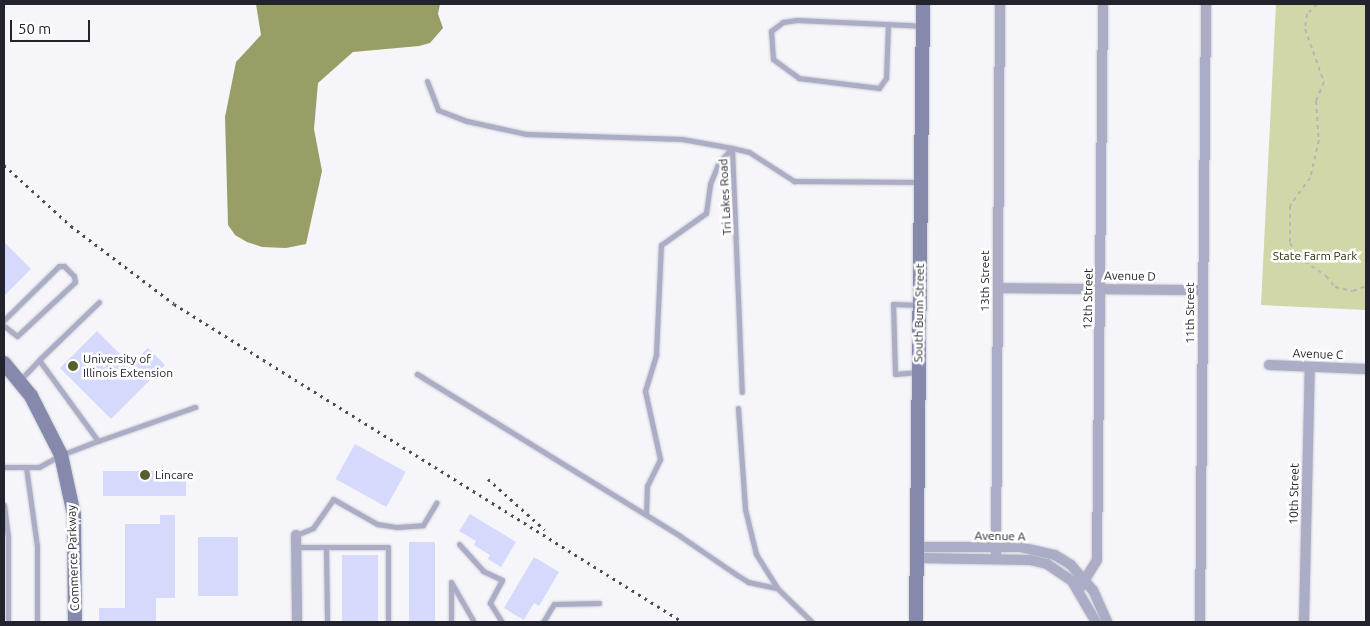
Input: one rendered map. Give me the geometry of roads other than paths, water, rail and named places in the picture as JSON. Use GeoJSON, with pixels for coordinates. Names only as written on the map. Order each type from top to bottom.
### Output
{"type":"FeatureCollection","features":[{"type":"Feature","properties":{"kind":"street","name":"South Bunn Street"},"geometry":{"type":"LineString","coordinates":[[916,622],[923,4]]}},
{"type":"Feature","properties":{"kind":"street","name":"13th Street"},"geometry":{"type":"LineString","coordinates":[[996,554],[1000,4]]}},
{"type":"Feature","properties":{"kind":"street","name":"12th Street"},"geometry":{"type":"LineString","coordinates":[[1083,585],[1097,560],[1103,4]]}},
{"type":"Feature","properties":{"kind":"street","name":"11th Street"},"geometry":{"type":"LineString","coordinates":[[1200,622],[1206,4]]}},
{"type":"Feature","properties":{"kind":"street","name":"Avenue D"},"geometry":{"type":"LineString","coordinates":[[998,288],[1202,290]]}},
{"type":"Feature","properties":{"kind":"street","name":"Commerce Parkway"},"geometry":{"type":"LineString","coordinates":[[4,363],[19,380],[40,411],[61,455],[74,515],[75,622]]}},
{"type":"Feature","properties":{"kind":"street","name":"Avenue C"},"geometry":{"type":"LineString","coordinates":[[1269,365],[1366,369]]}},
{"type":"Feature","properties":{"kind":"street","name":"10th Street"},"geometry":{"type":"LineString","coordinates":[[1304,622],[1310,367]]}},
{"type":"Feature","properties":{"kind":"street"},"geometry":{"type":"LineString","coordinates":[[296,535],[297,622]]}},
{"type":"Feature","properties":{"kind":"street","name":"Avenue A"},"geometry":{"type":"LineString","coordinates":[[917,553],[996,554],[1047,564],[1083,585],[1107,622]]}},
{"type":"Feature","properties":{"kind":"street","name":"Avenue A"},"geometry":{"type":"LineString","coordinates":[[1083,585],[1096,622]]}},
{"type":"Feature","properties":{"kind":"lane"},"geometry":{"type":"LineString","coordinates":[[888,24],[886,78],[879,88],[799,78],[773,59],[771,31],[783,22],[796,20],[888,24],[922,26]]}},
{"type":"Feature","properties":{"kind":"lane","name":"Tri Lakes Road"},"geometry":{"type":"LineString","coordinates":[[427,81],[438,110],[467,121],[526,134],[682,139],[732,148],[742,392]]}},
{"type":"Feature","properties":{"kind":"lane"},"geometry":{"type":"LineString","coordinates":[[646,514],[647,486],[660,459],[645,391],[656,354],[661,246],[706,213],[715,170],[732,148],[749,152],[794,181],[920,182]]}},
{"type":"Feature","properties":{"kind":"lane"},"geometry":{"type":"LineString","coordinates":[[4,320],[59,266],[64,266],[74,276],[75,282],[17,336],[4,326]]}},
{"type":"Feature","properties":{"kind":"lane"},"geometry":{"type":"LineString","coordinates":[[19,380],[99,302]]}},
{"type":"Feature","properties":{"kind":"lane"},"geometry":{"type":"LineString","coordinates":[[919,304],[893,304],[895,374],[919,372]]}},
{"type":"Feature","properties":{"kind":"lane"},"geometry":{"type":"LineString","coordinates":[[39,360],[98,441]]}},
{"type":"Feature","properties":{"kind":"lane"},"geometry":{"type":"LineString","coordinates":[[417,374],[646,514],[748,582],[777,588]]}},
{"type":"Feature","properties":{"kind":"lane"},"geometry":{"type":"LineString","coordinates":[[4,467],[39,468],[61,455],[195,407]]}},
{"type":"Feature","properties":{"kind":"lane"},"geometry":{"type":"LineString","coordinates":[[738,408],[748,530],[756,554],[777,588],[812,622]]}},
{"type":"Feature","properties":{"kind":"lane"},"geometry":{"type":"LineString","coordinates":[[26,467],[38,546],[37,622]]}},
{"type":"Feature","properties":{"kind":"lane"},"geometry":{"type":"LineString","coordinates":[[296,535],[313,528],[333,499],[377,524],[397,527],[423,525],[436,503]]}},
{"type":"Feature","properties":{"kind":"lane"},"geometry":{"type":"LineString","coordinates":[[4,506],[6,610],[8,622]]}},
{"type":"Feature","properties":{"kind":"lane"},"geometry":{"type":"LineString","coordinates":[[459,544],[482,571],[502,580],[490,604],[502,622]]}},
{"type":"Feature","properties":{"kind":"lane"},"geometry":{"type":"LineString","coordinates":[[296,546],[388,547],[388,622]]}},
{"type":"Feature","properties":{"kind":"lane"},"geometry":{"type":"LineString","coordinates":[[326,547],[327,622]]}},
{"type":"Feature","properties":{"kind":"lane"},"geometry":{"type":"LineString","coordinates":[[451,622],[451,582],[474,622]]}},
{"type":"Feature","properties":{"kind":"lane"},"geometry":{"type":"LineString","coordinates":[[542,622],[554,604],[599,603]]}},
{"type":"Feature","properties":{"kind":"railway"},"geometry":{"type":"LineString","coordinates":[[4,165],[71,226],[174,304],[683,622]]}},
{"type":"Feature","properties":{"kind":"railway"},"geometry":{"type":"LineString","coordinates":[[488,479],[545,530]]}},
{"type":"Feature","properties":{"kind":"place","name":"University of Illinois Extension"},"geometry":{"type":"Point","coordinates":[73,366]}},
{"type":"Feature","properties":{"kind":"place","name":"Lincare"},"geometry":{"type":"Point","coordinates":[145,475]}},
{"type":"Feature","properties":{"kind":"park label","name":"State Farm Park"},"geometry":{"type":"Point","coordinates":[1315,256]}}]}
